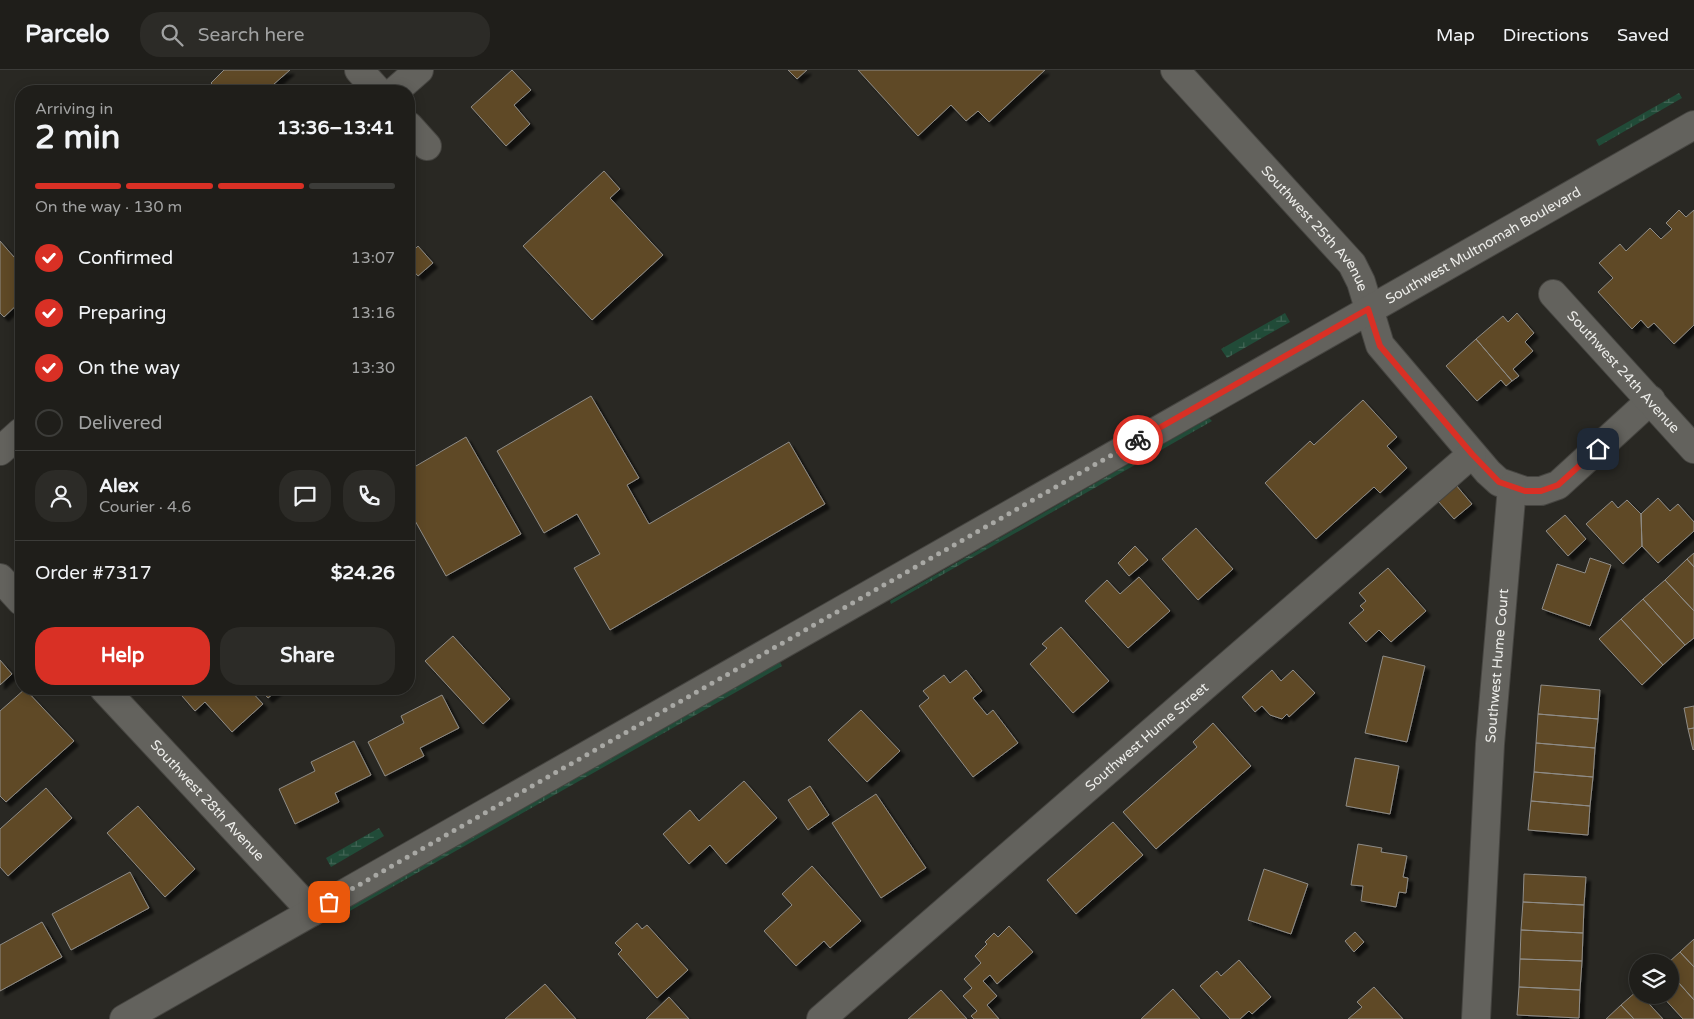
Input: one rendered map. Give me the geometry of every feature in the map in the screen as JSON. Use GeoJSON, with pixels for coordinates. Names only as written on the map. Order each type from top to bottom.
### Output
{"type":"FeatureCollection","features":[{"type":"Feature","properties":{"kind":"street"},"geometry":{"type":"LineString","coordinates":[[359,70],[373,85]]}},
{"type":"Feature","properties":{"kind":"street"},"geometry":{"type":"LineString","coordinates":[[402,85],[419,70]]}},
{"type":"Feature","properties":{"kind":"street","name":"Southwest 25th Avenue"},"geometry":{"type":"LineString","coordinates":[[1175,70],[1352,264],[1361,282],[1380,346],[1472,454],[1499,482],[1512,487]]}},
{"type":"Feature","properties":{"kind":"street","name":"Southwest Multnomah Boulevard"},"geometry":{"type":"LineString","coordinates":[[124,1019],[1694,125]]}},
{"type":"Feature","properties":{"kind":"street"},"geometry":{"type":"LineString","coordinates":[[415,133],[427,146]]}},
{"type":"Feature","properties":{"kind":"street","name":"Southwest 24th Avenue"},"geometry":{"type":"LineString","coordinates":[[1553,294],[1694,449]]}},
{"type":"Feature","properties":{"kind":"street"},"geometry":{"type":"LineString","coordinates":[[1512,487],[1533,491],[1558,485],[1651,400]]}},
{"type":"Feature","properties":{"kind":"street"},"geometry":{"type":"LineString","coordinates":[[0,451],[15,437]]}},
{"type":"Feature","properties":{"kind":"street","name":"Southwest Hume Street"},"geometry":{"type":"LineString","coordinates":[[821,1019],[1472,454]]}},
{"type":"Feature","properties":{"kind":"street","name":"Southwest Hume Court"},"geometry":{"type":"LineString","coordinates":[[1476,1019],[1490,744],[1512,487]]}},
{"type":"Feature","properties":{"kind":"street"},"geometry":{"type":"LineString","coordinates":[[0,578],[15,594]]}},
{"type":"Feature","properties":{"kind":"street","name":"Southwest 28th Avenue"},"geometry":{"type":"LineString","coordinates":[[110,695],[312,912]]}},
{"type":"Feature","properties":{"kind":"green space"},"geometry":{"type":"Polygon","coordinates":[[[1679,93],[1682,98],[1599,146],[1596,140],[1679,93]]]}},
{"type":"Feature","properties":{"kind":"green space"},"geometry":{"type":"Polygon","coordinates":[[[1285,313],[1290,322],[1227,358],[1221,349],[1285,313]]]}},
{"type":"Feature","properties":{"kind":"green space"},"geometry":{"type":"Polygon","coordinates":[[[1209,418],[1212,421],[891,604],[890,601],[1209,418]]]}},
{"type":"Feature","properties":{"kind":"green space"},"geometry":{"type":"Polygon","coordinates":[[[780,662],[782,666],[348,912],[346,908],[780,662]]]}},
{"type":"Feature","properties":{"kind":"green space"},"geometry":{"type":"Polygon","coordinates":[[[379,828],[384,836],[331,867],[326,858],[379,828]]]}},
{"type":"Feature","properties":{"kind":"building"},"geometry":{"type":"Polygon","coordinates":[[[224,70],[290,70],[273,85],[213,85],[211,83],[224,70]]]}},
{"type":"Feature","properties":{"kind":"building"},"geometry":{"type":"Polygon","coordinates":[[[512,70],[531,90],[514,105],[530,124],[506,146],[471,107],[512,70]]]}},
{"type":"Feature","properties":{"kind":"building"},"geometry":{"type":"Polygon","coordinates":[[[788,70],[807,70],[797,79],[788,70]]]}},
{"type":"Feature","properties":{"kind":"building"},"geometry":{"type":"Polygon","coordinates":[[[858,70],[1045,70],[989,122],[978,111],[966,121],[951,105],[918,136],[858,70]]]}},
{"type":"Feature","properties":{"kind":"building"},"geometry":{"type":"Polygon","coordinates":[[[604,171],[620,189],[610,198],[663,255],[592,320],[523,246],[604,171]]]}},
{"type":"Feature","properties":{"kind":"building"},"geometry":{"type":"Polygon","coordinates":[[[1679,210],[1686,217],[1694,210],[1694,325],[1674,344],[1654,323],[1648,328],[1641,320],[1632,329],[1598,292],[1613,278],[1599,263],[1620,244],[1626,251],[1650,228],[1661,239],[1672,229],[1666,223],[1679,210]]]}},
{"type":"Feature","properties":{"kind":"building"},"geometry":{"type":"Polygon","coordinates":[[[0,241],[15,258],[15,307],[4,317],[0,313],[0,241]]]}},
{"type":"Feature","properties":{"kind":"building"},"geometry":{"type":"Polygon","coordinates":[[[418,246],[433,263],[418,276],[415,273],[415,249],[418,246]]]}},
{"type":"Feature","properties":{"kind":"building"},"geometry":{"type":"Polygon","coordinates":[[[1517,313],[1534,333],[1525,342],[1533,351],[1513,369],[1519,376],[1512,381],[1476,339],[1503,316],[1508,322],[1517,313]]]}},
{"type":"Feature","properties":{"kind":"building"},"geometry":{"type":"Polygon","coordinates":[[[1476,339],[1512,381],[1506,386],[1501,380],[1477,401],[1446,366],[1476,339]]]}},
{"type":"Feature","properties":{"kind":"building"},"geometry":{"type":"Polygon","coordinates":[[[591,396],[639,478],[627,485],[649,524],[789,442],[825,504],[610,630],[574,568],[600,554],[577,514],[544,533],[497,451],[591,396]]]}},
{"type":"Feature","properties":{"kind":"building"},"geometry":{"type":"Polygon","coordinates":[[[1363,400],[1397,437],[1387,446],[1407,468],[1380,493],[1374,487],[1316,539],[1265,483],[1310,441],[1314,445],[1363,400]]]}},
{"type":"Feature","properties":{"kind":"building"},"geometry":{"type":"Polygon","coordinates":[[[466,437],[521,534],[446,576],[415,521],[415,467],[466,437]]]}},
{"type":"Feature","properties":{"kind":"building"},"geometry":{"type":"Polygon","coordinates":[[[1456,485],[1472,504],[1454,519],[1438,501],[1456,485]]]}},
{"type":"Feature","properties":{"kind":"building"},"geometry":{"type":"Polygon","coordinates":[[[1658,498],[1670,511],[1678,504],[1694,522],[1694,531],[1658,563],[1642,546],[1641,514],[1658,498]]]}},
{"type":"Feature","properties":{"kind":"building"},"geometry":{"type":"Polygon","coordinates":[[[1627,500],[1641,514],[1642,546],[1623,564],[1586,524],[1612,501],[1618,508],[1627,500]]]}},
{"type":"Feature","properties":{"kind":"building"},"geometry":{"type":"Polygon","coordinates":[[[1565,515],[1586,539],[1568,556],[1546,531],[1565,515]]]}},
{"type":"Feature","properties":{"kind":"building"},"geometry":{"type":"Polygon","coordinates":[[[1196,528],[1233,569],[1198,600],[1162,559],[1196,528]]]}},
{"type":"Feature","properties":{"kind":"building"},"geometry":{"type":"Polygon","coordinates":[[[1135,546],[1148,560],[1129,576],[1118,563],[1135,546]]]}},
{"type":"Feature","properties":{"kind":"building"},"geometry":{"type":"Polygon","coordinates":[[[1694,553],[1694,567],[1687,559],[1694,553]]]}},
{"type":"Feature","properties":{"kind":"building"},"geometry":{"type":"Polygon","coordinates":[[[1590,558],[1611,565],[1590,626],[1542,609],[1557,564],[1585,573],[1590,558]]]}},
{"type":"Feature","properties":{"kind":"building"},"geometry":{"type":"Polygon","coordinates":[[[1687,559],[1694,567],[1694,611],[1665,580],[1687,559]]]}},
{"type":"Feature","properties":{"kind":"building"},"geometry":{"type":"Polygon","coordinates":[[[1388,568],[1426,611],[1391,642],[1379,630],[1366,642],[1349,623],[1364,610],[1360,606],[1366,601],[1359,593],[1388,568]]]}},
{"type":"Feature","properties":{"kind":"building"},"geometry":{"type":"Polygon","coordinates":[[[1139,577],[1170,611],[1128,648],[1085,601],[1107,580],[1120,594],[1139,577]]]}},
{"type":"Feature","properties":{"kind":"building"},"geometry":{"type":"Polygon","coordinates":[[[1665,580],[1694,611],[1694,638],[1685,645],[1643,599],[1665,580]]]}},
{"type":"Feature","properties":{"kind":"building"},"geometry":{"type":"Polygon","coordinates":[[[1643,599],[1685,645],[1663,665],[1621,619],[1643,599]]]}},
{"type":"Feature","properties":{"kind":"building"},"geometry":{"type":"Polygon","coordinates":[[[1621,619],[1663,665],[1642,685],[1599,639],[1621,619]]]}},
{"type":"Feature","properties":{"kind":"building"},"geometry":{"type":"Polygon","coordinates":[[[1061,627],[1109,681],[1073,713],[1030,664],[1047,648],[1042,644],[1061,627]]]}},
{"type":"Feature","properties":{"kind":"building"},"geometry":{"type":"Polygon","coordinates":[[[453,636],[510,699],[483,724],[425,661],[453,636]]]}},
{"type":"Feature","properties":{"kind":"building"},"geometry":{"type":"Polygon","coordinates":[[[1383,656],[1425,666],[1407,742],[1365,733],[1383,656]]]}},
{"type":"Feature","properties":{"kind":"building"},"geometry":{"type":"Polygon","coordinates":[[[0,660],[12,674],[0,685],[0,660]]]}},
{"type":"Feature","properties":{"kind":"building"},"geometry":{"type":"Polygon","coordinates":[[[966,670],[982,691],[973,698],[987,715],[993,710],[1018,743],[973,777],[919,706],[929,698],[923,691],[944,675],[950,683],[966,670]]]}},
{"type":"Feature","properties":{"kind":"building"},"geometry":{"type":"Polygon","coordinates":[[[1272,670],[1281,681],[1293,670],[1315,693],[1289,717],[1287,714],[1282,719],[1270,715],[1262,706],[1255,712],[1242,697],[1272,670]]]}},
{"type":"Feature","properties":{"kind":"building"},"geometry":{"type":"Polygon","coordinates":[[[1541,685],[1600,690],[1598,719],[1538,714],[1541,685]]]}},
{"type":"Feature","properties":{"kind":"building"},"geometry":{"type":"Polygon","coordinates":[[[18,695],[31,695],[74,741],[6,802],[0,796],[0,711],[18,695]]]}},
{"type":"Feature","properties":{"kind":"building"},"geometry":{"type":"Polygon","coordinates":[[[181,695],[255,695],[263,704],[232,732],[205,702],[195,711],[181,695]]]}},
{"type":"Feature","properties":{"kind":"building"},"geometry":{"type":"Polygon","coordinates":[[[442,695],[459,728],[420,748],[424,756],[385,776],[368,742],[404,723],[401,716],[442,695]]]}},
{"type":"Feature","properties":{"kind":"building"},"geometry":{"type":"Polygon","coordinates":[[[1694,706],[1694,728],[1688,729],[1684,708],[1694,706]]]}},
{"type":"Feature","properties":{"kind":"building"},"geometry":{"type":"Polygon","coordinates":[[[861,710],[900,751],[867,782],[828,740],[861,710]]]}},
{"type":"Feature","properties":{"kind":"building"},"geometry":{"type":"Polygon","coordinates":[[[1538,714],[1598,719],[1595,748],[1536,743],[1538,714]]]}},
{"type":"Feature","properties":{"kind":"building"},"geometry":{"type":"Polygon","coordinates":[[[1213,723],[1251,766],[1156,849],[1123,812],[1197,747],[1193,742],[1213,723]]]}},
{"type":"Feature","properties":{"kind":"building"},"geometry":{"type":"Polygon","coordinates":[[[1694,728],[1694,749],[1693,750],[1688,729],[1694,728]]]}},
{"type":"Feature","properties":{"kind":"building"},"geometry":{"type":"Polygon","coordinates":[[[354,741],[371,775],[335,793],[339,802],[295,824],[279,789],[315,771],[311,762],[354,741]]]}},
{"type":"Feature","properties":{"kind":"building"},"geometry":{"type":"Polygon","coordinates":[[[1536,743],[1595,748],[1593,777],[1534,772],[1536,743]]]}},
{"type":"Feature","properties":{"kind":"building"},"geometry":{"type":"Polygon","coordinates":[[[1355,758],[1399,766],[1390,814],[1346,806],[1355,758]]]}},
{"type":"Feature","properties":{"kind":"building"},"geometry":{"type":"Polygon","coordinates":[[[1534,772],[1593,777],[1590,806],[1531,801],[1534,772]]]}},
{"type":"Feature","properties":{"kind":"building"},"geometry":{"type":"Polygon","coordinates":[[[744,781],[777,818],[726,864],[710,845],[689,864],[663,834],[690,810],[699,821],[744,781]]]}},
{"type":"Feature","properties":{"kind":"building"},"geometry":{"type":"Polygon","coordinates":[[[810,786],[829,815],[808,830],[788,800],[810,786]]]}},
{"type":"Feature","properties":{"kind":"building"},"geometry":{"type":"Polygon","coordinates":[[[46,788],[72,818],[8,876],[0,867],[0,829],[46,788]]]}},
{"type":"Feature","properties":{"kind":"building"},"geometry":{"type":"Polygon","coordinates":[[[876,794],[926,868],[881,898],[832,823],[876,794]]]}},
{"type":"Feature","properties":{"kind":"building"},"geometry":{"type":"Polygon","coordinates":[[[1531,801],[1590,806],[1588,835],[1528,830],[1531,801]]]}},
{"type":"Feature","properties":{"kind":"building"},"geometry":{"type":"Polygon","coordinates":[[[138,806],[195,869],[165,897],[107,833],[138,806]]]}},
{"type":"Feature","properties":{"kind":"building"},"geometry":{"type":"Polygon","coordinates":[[[1113,822],[1143,855],[1076,914],[1047,880],[1113,822]]]}},
{"type":"Feature","properties":{"kind":"building"},"geometry":{"type":"Polygon","coordinates":[[[1358,844],[1382,848],[1381,852],[1407,856],[1403,877],[1408,878],[1406,893],[1399,892],[1396,907],[1361,901],[1363,886],[1351,885],[1358,844]]]}},
{"type":"Feature","properties":{"kind":"building"},"geometry":{"type":"Polygon","coordinates":[[[812,866],[861,921],[830,948],[824,941],[796,966],[764,931],[792,905],[782,894],[812,866]]]}},
{"type":"Feature","properties":{"kind":"building"},"geometry":{"type":"Polygon","coordinates":[[[1264,869],[1308,884],[1291,934],[1248,920],[1264,869]]]}},
{"type":"Feature","properties":{"kind":"building"},"geometry":{"type":"Polygon","coordinates":[[[130,872],[149,908],[71,950],[52,914],[130,872]]]}},
{"type":"Feature","properties":{"kind":"building"},"geometry":{"type":"Polygon","coordinates":[[[1524,874],[1586,877],[1584,905],[1523,902],[1524,874]]]}},
{"type":"Feature","properties":{"kind":"building"},"geometry":{"type":"Polygon","coordinates":[[[1523,902],[1584,905],[1583,933],[1521,930],[1523,902]]]}},
{"type":"Feature","properties":{"kind":"building"},"geometry":{"type":"Polygon","coordinates":[[[42,922],[62,957],[0,991],[0,945],[42,922]]]}},
{"type":"Feature","properties":{"kind":"building"},"geometry":{"type":"Polygon","coordinates":[[[637,923],[642,929],[647,925],[688,970],[657,998],[618,954],[622,950],[615,943],[637,923]]]}},
{"type":"Feature","properties":{"kind":"building"},"geometry":{"type":"Polygon","coordinates":[[[1009,926],[1033,952],[997,984],[990,975],[983,981],[997,996],[987,1005],[999,1019],[974,1019],[971,1016],[977,1011],[963,996],[972,988],[964,979],[981,963],[975,956],[987,944],[985,942],[994,933],[998,937],[1009,926]]]}},
{"type":"Feature","properties":{"kind":"building"},"geometry":{"type":"Polygon","coordinates":[[[1521,930],[1583,933],[1582,961],[1520,959],[1521,930]]]}},
{"type":"Feature","properties":{"kind":"building"},"geometry":{"type":"Polygon","coordinates":[[[1355,932],[1364,942],[1354,952],[1345,941],[1355,932]]]}},
{"type":"Feature","properties":{"kind":"building"},"geometry":{"type":"Polygon","coordinates":[[[1694,939],[1694,967],[1680,952],[1694,939]]]}},
{"type":"Feature","properties":{"kind":"building"},"geometry":{"type":"Polygon","coordinates":[[[1680,952],[1694,967],[1694,1000],[1679,983],[1678,954],[1680,952]]]}},
{"type":"Feature","properties":{"kind":"building"},"geometry":{"type":"Polygon","coordinates":[[[1520,959],[1582,961],[1580,990],[1519,987],[1520,959]]]}},
{"type":"Feature","properties":{"kind":"building"},"geometry":{"type":"Polygon","coordinates":[[[1239,960],[1271,997],[1252,1014],[1249,1011],[1240,1019],[1230,1019],[1200,986],[1217,971],[1221,976],[1239,960]]]}},
{"type":"Feature","properties":{"kind":"building"},"geometry":{"type":"Polygon","coordinates":[[[1679,983],[1694,1000],[1694,1019],[1683,1019],[1669,1004],[1679,1004],[1679,983]]]}},
{"type":"Feature","properties":{"kind":"building"},"geometry":{"type":"Polygon","coordinates":[[[545,984],[576,1019],[505,1019],[545,984]]]}},
{"type":"Feature","properties":{"kind":"building"},"geometry":{"type":"Polygon","coordinates":[[[1374,987],[1403,1019],[1348,1019],[1362,1007],[1357,1002],[1374,987]]]}},
{"type":"Feature","properties":{"kind":"building"},"geometry":{"type":"Polygon","coordinates":[[[1519,987],[1580,990],[1579,1018],[1517,1015],[1519,987]]]}},
{"type":"Feature","properties":{"kind":"building"},"geometry":{"type":"Polygon","coordinates":[[[1173,989],[1200,1019],[1141,1019],[1173,989]]]}},
{"type":"Feature","properties":{"kind":"building"},"geometry":{"type":"Polygon","coordinates":[[[941,990],[967,1019],[908,1019],[941,990]]]}},
{"type":"Feature","properties":{"kind":"building"},"geometry":{"type":"Polygon","coordinates":[[[669,997],[689,1019],[646,1019],[669,997]]]}},
{"type":"Feature","properties":{"kind":"building"},"geometry":{"type":"Polygon","coordinates":[[[1629,998],[1629,1004],[1649,1004],[1663,1019],[1634,1019],[1621,1005],[1629,998]]]}},
{"type":"Feature","properties":{"kind":"building"},"geometry":{"type":"Polygon","coordinates":[[[1621,1005],[1634,1019],[1606,1019],[1621,1005]]]}},
{"type":"Feature","properties":{"kind":"way so far"},"geometry":{"type":"LineString","coordinates":[[329,902],[1138,440]]}},
{"type":"Feature","properties":{"kind":"route"},"geometry":{"type":"LineString","coordinates":[[1138,440],[1368,309],[1380,346],[1472,454],[1499,482],[1525,491],[1541,491],[1558,485],[1598,449]]}}]}
